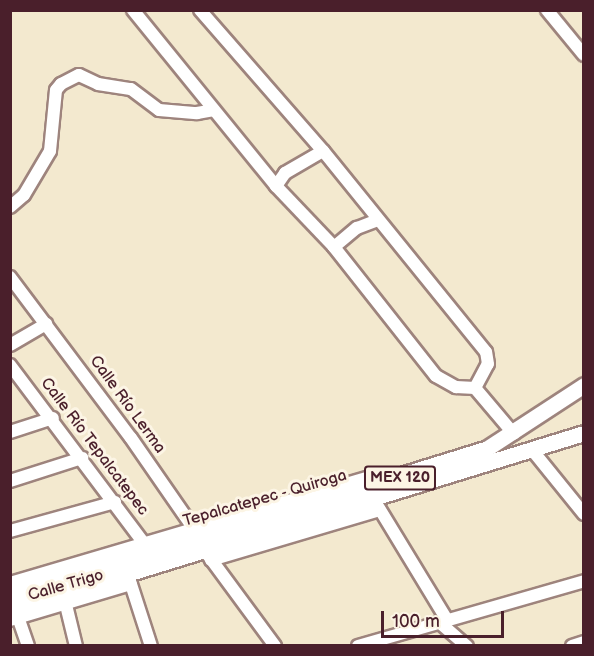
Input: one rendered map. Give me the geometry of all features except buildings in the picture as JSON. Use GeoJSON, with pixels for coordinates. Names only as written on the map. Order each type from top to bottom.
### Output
{"type":"FeatureCollection","features":[{"type":"Feature","properties":{"kind":"main road","name":"Tepalcatepec - Quiroga"},"geometry":{"type":"LineString","coordinates":[[11,583],[147,547],[376,499],[489,456],[514,434],[584,385]]}},
{"type":"Feature","properties":{"kind":"main road","name":"MEX 120"},"geometry":{"type":"LineString","coordinates":[[489,456],[533,451],[584,433]]}},
{"type":"Feature","properties":{"kind":"main road","name":"MEX 120"},"geometry":{"type":"LineString","coordinates":[[13,616],[209,556],[376,499]]}},
{"type":"Feature","properties":{"kind":"street"},"geometry":{"type":"LineString","coordinates":[[133,10],[276,186],[334,247],[436,376],[456,387],[475,388],[514,434]]}},
{"type":"Feature","properties":{"kind":"street"},"geometry":{"type":"LineString","coordinates":[[200,10],[323,151],[486,352],[488,364],[475,388]]}},
{"type":"Feature","properties":{"kind":"street"},"geometry":{"type":"LineString","coordinates":[[548,10],[584,55]]}},
{"type":"Feature","properties":{"kind":"street"},"geometry":{"type":"LineString","coordinates":[[10,207],[24,195],[50,151],[56,90],[61,84],[79,75],[98,84],[131,89],[159,110],[188,113],[214,110]]}},
{"type":"Feature","properties":{"kind":"street"},"geometry":{"type":"LineString","coordinates":[[276,186],[285,173],[323,151]]}},
{"type":"Feature","properties":{"kind":"street"},"geometry":{"type":"LineString","coordinates":[[334,247],[357,228],[378,220]]}},
{"type":"Feature","properties":{"kind":"street","name":"Calle Río Lerma"},"geometry":{"type":"LineString","coordinates":[[10,277],[184,511],[194,529]]}},
{"type":"Feature","properties":{"kind":"street"},"geometry":{"type":"LineString","coordinates":[[10,345],[46,324]]}},
{"type":"Feature","properties":{"kind":"street","name":"Calle Río Tepalcatepec"},"geometry":{"type":"LineString","coordinates":[[10,365],[53,418],[147,547]]}},
{"type":"Feature","properties":{"kind":"street"},"geometry":{"type":"LineString","coordinates":[[10,383],[23,379]]}},
{"type":"Feature","properties":{"kind":"street"},"geometry":{"type":"LineString","coordinates":[[10,432],[53,418]]}},
{"type":"Feature","properties":{"kind":"street"},"geometry":{"type":"LineString","coordinates":[[533,451],[584,514]]}},
{"type":"Feature","properties":{"kind":"street"},"geometry":{"type":"LineString","coordinates":[[10,481],[82,458]]}},
{"type":"Feature","properties":{"kind":"street"},"geometry":{"type":"LineString","coordinates":[[147,547],[194,529],[370,477],[376,499],[443,621],[467,645]]}},
{"type":"Feature","properties":{"kind":"street"},"geometry":{"type":"LineString","coordinates":[[10,531],[115,502]]}},
{"type":"Feature","properties":{"kind":"street"},"geometry":{"type":"LineString","coordinates":[[209,556],[275,645]]}},
{"type":"Feature","properties":{"kind":"street"},"geometry":{"type":"LineString","coordinates":[[130,580],[152,645]]}},
{"type":"Feature","properties":{"kind":"street","name":"Calle Trigo"},"geometry":{"type":"LineString","coordinates":[[13,616],[66,605],[130,580]]}},
{"type":"Feature","properties":{"kind":"street"},"geometry":{"type":"LineString","coordinates":[[358,645],[584,580]]}},
{"type":"Feature","properties":{"kind":"street"},"geometry":{"type":"LineString","coordinates":[[66,605],[76,645]]}},
{"type":"Feature","properties":{"kind":"street"},"geometry":{"type":"LineString","coordinates":[[13,616],[28,645]]}},
{"type":"Feature","properties":{"kind":"street"},"geometry":{"type":"LineString","coordinates":[[572,645],[584,642]]}}]}
